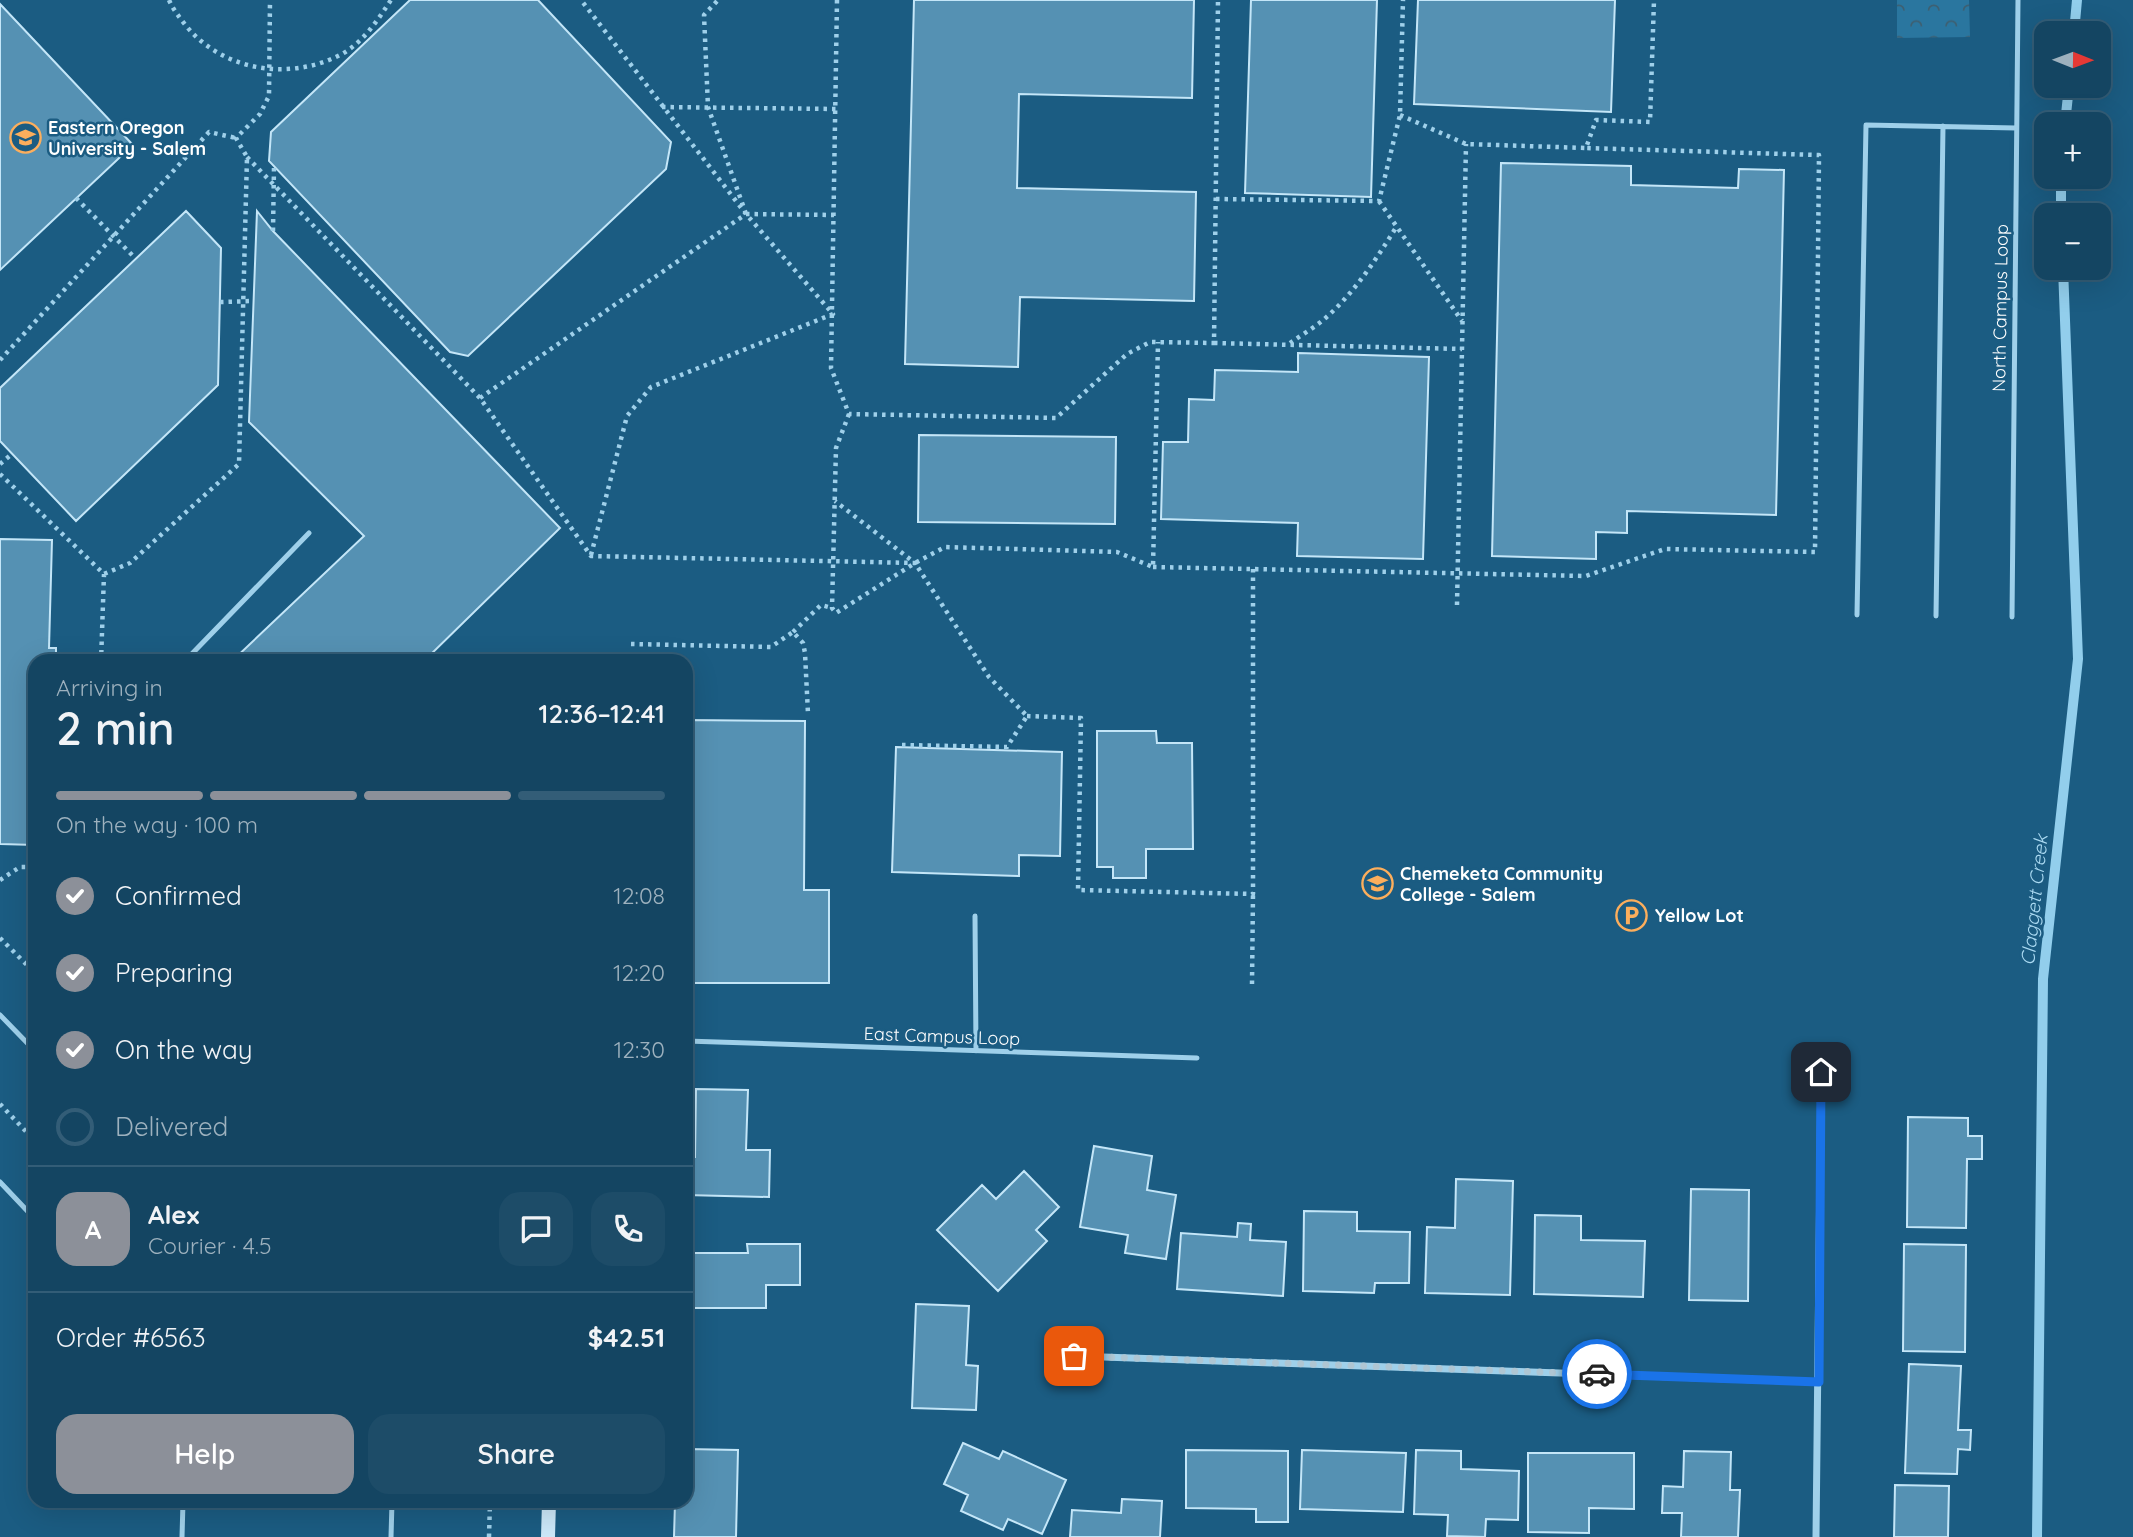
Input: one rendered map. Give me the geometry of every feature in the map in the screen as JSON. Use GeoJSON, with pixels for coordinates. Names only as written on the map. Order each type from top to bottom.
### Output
{"type":"FeatureCollection","features":[{"type":"Feature","properties":{"kind":"street"},"geometry":{"type":"LineString","coordinates":[[1816,1537],[1821,1072]]}},
{"type":"Feature","properties":{"kind":"street"},"geometry":{"type":"LineString","coordinates":[[1074,1356],[1819,1382]]}},
{"type":"Feature","properties":{"kind":"street"},"geometry":{"type":"LineString","coordinates":[[548,1537],[549,1508]]}},
{"type":"Feature","properties":{"kind":"lane","name":"North Campus Loop"},"geometry":{"type":"LineString","coordinates":[[2012,617],[2018,0]]}},
{"type":"Feature","properties":{"kind":"lane"},"geometry":{"type":"LineString","coordinates":[[1857,615],[1866,125],[2016,128]]}},
{"type":"Feature","properties":{"kind":"lane"},"geometry":{"type":"LineString","coordinates":[[1936,615],[1943,126]]}},
{"type":"Feature","properties":{"kind":"lane"},"geometry":{"type":"LineString","coordinates":[[192,654],[309,533]]}},
{"type":"Feature","properties":{"kind":"lane"},"geometry":{"type":"LineString","coordinates":[[975,916],[975,1051]]}},
{"type":"Feature","properties":{"kind":"lane"},"geometry":{"type":"LineString","coordinates":[[0,1015],[28,1044]]}},
{"type":"Feature","properties":{"kind":"lane","name":"East Campus Loop"},"geometry":{"type":"LineString","coordinates":[[693,1041],[1197,1058]]}},
{"type":"Feature","properties":{"kind":"lane"},"geometry":{"type":"LineString","coordinates":[[0,1182],[28,1212]]}},
{"type":"Feature","properties":{"kind":"lane"},"geometry":{"type":"LineString","coordinates":[[182,1537],[183,1508]]}},
{"type":"Feature","properties":{"kind":"lane"},"geometry":{"type":"LineString","coordinates":[[391,1537],[392,1508]]}},
{"type":"Feature","properties":{"kind":"path"},"geometry":{"type":"LineString","coordinates":[[169,0],[173,10],[198,40],[231,61],[269,70],[306,68],[341,54],[370,31],[391,0]]}},
{"type":"Feature","properties":{"kind":"path"},"geometry":{"type":"LineString","coordinates":[[236,138],[260,114],[269,96],[270,0]]}},
{"type":"Feature","properties":{"kind":"path"},"geometry":{"type":"LineString","coordinates":[[581,0],[746,214],[833,314]]}},
{"type":"Feature","properties":{"kind":"path"},"geometry":{"type":"LineString","coordinates":[[718,0],[704,15],[708,107],[746,214]]}},
{"type":"Feature","properties":{"kind":"path"},"geometry":{"type":"LineString","coordinates":[[832,608],[836,448],[849,414],[831,368],[837,0]]}},
{"type":"Feature","properties":{"kind":"path"},"geometry":{"type":"LineString","coordinates":[[1214,343],[1218,0]]}},
{"type":"Feature","properties":{"kind":"path"},"geometry":{"type":"LineString","coordinates":[[1403,0],[1400,115],[1379,201],[1463,322]]}},
{"type":"Feature","properties":{"kind":"path"},"geometry":{"type":"LineString","coordinates":[[1586,148],[1596,120],[1650,122],[1654,0]]}},
{"type":"Feature","properties":{"kind":"path"},"geometry":{"type":"LineString","coordinates":[[662,107],[836,109]]}},
{"type":"Feature","properties":{"kind":"path"},"geometry":{"type":"LineString","coordinates":[[631,644],[771,647],[793,632],[821,604],[832,608],[836,613],[945,547],[1117,552],[1153,567],[1586,576],[1665,549],[1815,552],[1819,155],[1466,144],[1400,115]]}},
{"type":"Feature","properties":{"kind":"path"},"geometry":{"type":"LineString","coordinates":[[0,360],[209,132],[236,138],[247,157],[480,398],[591,556]]}},
{"type":"Feature","properties":{"kind":"path"},"geometry":{"type":"LineString","coordinates":[[1457,605],[1466,144]]}},
{"type":"Feature","properties":{"kind":"path"},"geometry":{"type":"LineString","coordinates":[[104,574],[130,563],[239,464],[247,157]]}},
{"type":"Feature","properties":{"kind":"path"},"geometry":{"type":"LineString","coordinates":[[273,231],[274,167]]}},
{"type":"Feature","properties":{"kind":"path"},"geometry":{"type":"LineString","coordinates":[[76,198],[135,258]]}},
{"type":"Feature","properties":{"kind":"path"},"geometry":{"type":"LineString","coordinates":[[1216,199],[1379,201]]}},
{"type":"Feature","properties":{"kind":"path"},"geometry":{"type":"LineString","coordinates":[[480,398],[746,214],[834,215]]}},
{"type":"Feature","properties":{"kind":"path"},"geometry":{"type":"LineString","coordinates":[[1290,344],[1322,321],[1348,295],[1397,226]]}},
{"type":"Feature","properties":{"kind":"path"},"geometry":{"type":"LineString","coordinates":[[220,302],[253,301]]}},
{"type":"Feature","properties":{"kind":"path"},"geometry":{"type":"LineString","coordinates":[[591,556],[627,416],[651,387],[833,314]]}},
{"type":"Feature","properties":{"kind":"path"},"geometry":{"type":"LineString","coordinates":[[849,414],[1056,418],[1127,354],[1150,341],[1462,349]]}},
{"type":"Feature","properties":{"kind":"path"},"geometry":{"type":"LineString","coordinates":[[1153,567],[1158,342]]}},
{"type":"Feature","properties":{"kind":"path"},"geometry":{"type":"LineString","coordinates":[[0,464],[13,453]]}},
{"type":"Feature","properties":{"kind":"path"},"geometry":{"type":"LineString","coordinates":[[0,474],[104,574],[101,654]]}},
{"type":"Feature","properties":{"kind":"path"},"geometry":{"type":"LineString","coordinates":[[835,501],[915,564],[989,677],[1027,716],[1081,718],[1079,891],[1253,894]]}},
{"type":"Feature","properties":{"kind":"path"},"geometry":{"type":"LineString","coordinates":[[591,556],[915,564]]}},
{"type":"Feature","properties":{"kind":"path"},"geometry":{"type":"LineString","coordinates":[[1252,984],[1254,569]]}},
{"type":"Feature","properties":{"kind":"path"},"geometry":{"type":"LineString","coordinates":[[793,632],[803,643],[805,653],[808,714]]}},
{"type":"Feature","properties":{"kind":"path"},"geometry":{"type":"LineString","coordinates":[[902,745],[1007,747],[1027,716]]}},
{"type":"Feature","properties":{"kind":"path"},"geometry":{"type":"LineString","coordinates":[[0,880],[20,867],[28,867]]}},
{"type":"Feature","properties":{"kind":"path"},"geometry":{"type":"LineString","coordinates":[[0,938],[28,966]]}},
{"type":"Feature","properties":{"kind":"path"},"geometry":{"type":"LineString","coordinates":[[0,1104],[28,1134]]}},
{"type":"Feature","properties":{"kind":"path"},"geometry":{"type":"LineString","coordinates":[[489,1537],[490,1508]]}},
{"type":"Feature","properties":{"kind":"green space"},"geometry":{"type":"Polygon","coordinates":[[[1897,0],[1969,0],[1970,37],[1897,38],[1897,0]]]}},
{"type":"Feature","properties":{"kind":"building"},"geometry":{"type":"Polygon","coordinates":[[[410,0],[538,0],[671,142],[666,169],[468,356],[450,352],[269,161],[271,132],[410,0]]]}},
{"type":"Feature","properties":{"kind":"building"},"geometry":{"type":"Polygon","coordinates":[[[914,0],[1194,0],[1192,98],[1019,94],[1017,188],[1196,192],[1194,301],[1020,297],[1018,367],[905,364],[914,0]]]}},
{"type":"Feature","properties":{"kind":"building"},"geometry":{"type":"Polygon","coordinates":[[[1251,0],[1377,0],[1371,197],[1245,193],[1251,0]]]}},
{"type":"Feature","properties":{"kind":"building"},"geometry":{"type":"Polygon","coordinates":[[[1418,0],[1615,0],[1611,112],[1414,104],[1418,0]]]}},
{"type":"Feature","properties":{"kind":"building"},"geometry":{"type":"Polygon","coordinates":[[[0,4],[133,145],[0,270],[0,4]]]}},
{"type":"Feature","properties":{"kind":"building"},"geometry":{"type":"Polygon","coordinates":[[[1501,163],[1631,166],[1631,185],[1738,188],[1739,169],[1784,170],[1776,515],[1627,511],[1627,533],[1596,532],[1596,559],[1492,556],[1501,163]]]}},
{"type":"Feature","properties":{"kind":"building"},"geometry":{"type":"Polygon","coordinates":[[[186,211],[221,248],[218,385],[76,521],[0,441],[0,388],[186,211]]]}},
{"type":"Feature","properties":{"kind":"building"},"geometry":{"type":"Polygon","coordinates":[[[257,211],[273,231],[560,528],[431,654],[239,654],[364,536],[249,422],[257,211]]]}},
{"type":"Feature","properties":{"kind":"building"},"geometry":{"type":"Polygon","coordinates":[[[1298,353],[1429,357],[1423,559],[1297,556],[1298,523],[1161,519],[1163,442],[1188,442],[1189,399],[1214,400],[1215,370],[1298,372],[1298,353]]]}},
{"type":"Feature","properties":{"kind":"building"},"geometry":{"type":"Polygon","coordinates":[[[919,435],[1116,437],[1115,524],[918,522],[919,435]]]}},
{"type":"Feature","properties":{"kind":"building"},"geometry":{"type":"Polygon","coordinates":[[[0,539],[52,540],[49,648],[56,648],[56,654],[28,654],[28,845],[0,844],[0,539]]]}},
{"type":"Feature","properties":{"kind":"building"},"geometry":{"type":"Polygon","coordinates":[[[693,720],[805,721],[804,890],[829,890],[829,983],[693,983],[693,720]]]}},
{"type":"Feature","properties":{"kind":"building"},"geometry":{"type":"Polygon","coordinates":[[[1097,731],[1156,731],[1157,743],[1192,743],[1193,849],[1146,849],[1146,878],[1113,878],[1113,867],[1097,867],[1097,731]]]}},
{"type":"Feature","properties":{"kind":"building"},"geometry":{"type":"Polygon","coordinates":[[[896,747],[1062,752],[1060,856],[1019,855],[1019,876],[892,872],[896,747]]]}},
{"type":"Feature","properties":{"kind":"building"},"geometry":{"type":"Polygon","coordinates":[[[696,1089],[748,1090],[746,1150],[770,1150],[769,1197],[693,1195],[696,1089]]]}},
{"type":"Feature","properties":{"kind":"building"},"geometry":{"type":"Polygon","coordinates":[[[1908,1117],[1968,1118],[1968,1136],[1982,1136],[1982,1159],[1967,1159],[1966,1228],[1907,1227],[1908,1117]]]}},
{"type":"Feature","properties":{"kind":"building"},"geometry":{"type":"Polygon","coordinates":[[[1094,1146],[1152,1156],[1147,1190],[1176,1195],[1166,1259],[1125,1253],[1128,1235],[1080,1227],[1094,1146]]]}},
{"type":"Feature","properties":{"kind":"building"},"geometry":{"type":"Polygon","coordinates":[[[1024,1171],[1059,1207],[1036,1230],[1047,1241],[998,1291],[937,1230],[982,1185],[996,1199],[1024,1171]]]}},
{"type":"Feature","properties":{"kind":"building"},"geometry":{"type":"Polygon","coordinates":[[[1456,1179],[1513,1181],[1510,1295],[1425,1293],[1427,1227],[1455,1228],[1456,1179]]]}},
{"type":"Feature","properties":{"kind":"building"},"geometry":{"type":"Polygon","coordinates":[[[1691,1189],[1749,1190],[1748,1301],[1689,1300],[1691,1189]]]}},
{"type":"Feature","properties":{"kind":"building"},"geometry":{"type":"Polygon","coordinates":[[[1304,1211],[1357,1212],[1357,1231],[1410,1232],[1409,1283],[1375,1283],[1374,1293],[1303,1291],[1304,1211]]]}},
{"type":"Feature","properties":{"kind":"building"},"geometry":{"type":"Polygon","coordinates":[[[1535,1215],[1581,1216],[1581,1240],[1645,1241],[1643,1297],[1534,1294],[1535,1215]]]}},
{"type":"Feature","properties":{"kind":"building"},"geometry":{"type":"Polygon","coordinates":[[[1238,1223],[1251,1224],[1250,1240],[1286,1242],[1283,1296],[1177,1289],[1181,1233],[1237,1237],[1238,1223]]]}},
{"type":"Feature","properties":{"kind":"building"},"geometry":{"type":"Polygon","coordinates":[[[747,1244],[800,1244],[800,1285],[766,1285],[766,1308],[693,1308],[693,1253],[748,1253],[747,1244]]]}},
{"type":"Feature","properties":{"kind":"building"},"geometry":{"type":"Polygon","coordinates":[[[1904,1244],[1966,1245],[1965,1352],[1903,1351],[1904,1244]]]}},
{"type":"Feature","properties":{"kind":"building"},"geometry":{"type":"Polygon","coordinates":[[[916,1304],[969,1306],[966,1365],[978,1366],[976,1410],[912,1408],[916,1304]]]}},
{"type":"Feature","properties":{"kind":"building"},"geometry":{"type":"Polygon","coordinates":[[[1909,1364],[1961,1366],[1958,1430],[1971,1430],[1970,1450],[1958,1449],[1957,1474],[1905,1473],[1909,1364]]]}},
{"type":"Feature","properties":{"kind":"building"},"geometry":{"type":"Polygon","coordinates":[[[963,1443],[999,1459],[1003,1451],[1066,1480],[1042,1534],[1008,1519],[1003,1530],[961,1511],[968,1495],[944,1484],[963,1443]]]}},
{"type":"Feature","properties":{"kind":"building"},"geometry":{"type":"Polygon","coordinates":[[[693,1449],[738,1450],[736,1537],[674,1537],[675,1508],[693,1508],[693,1449]]]}},
{"type":"Feature","properties":{"kind":"building"},"geometry":{"type":"Polygon","coordinates":[[[1186,1450],[1288,1451],[1288,1522],[1256,1522],[1256,1509],[1186,1508],[1186,1450]]]}},
{"type":"Feature","properties":{"kind":"building"},"geometry":{"type":"Polygon","coordinates":[[[1302,1450],[1406,1453],[1403,1512],[1300,1509],[1302,1450]]]}},
{"type":"Feature","properties":{"kind":"building"},"geometry":{"type":"Polygon","coordinates":[[[1416,1450],[1461,1451],[1461,1469],[1519,1471],[1518,1520],[1486,1519],[1485,1537],[1447,1536],[1448,1515],[1414,1514],[1416,1450]]]}},
{"type":"Feature","properties":{"kind":"building"},"geometry":{"type":"Polygon","coordinates":[[[1684,1451],[1731,1452],[1730,1490],[1740,1490],[1738,1537],[1681,1537],[1682,1513],[1662,1513],[1663,1486],[1683,1487],[1684,1451]]]}},
{"type":"Feature","properties":{"kind":"building"},"geometry":{"type":"Polygon","coordinates":[[[1528,1453],[1634,1453],[1634,1509],[1589,1508],[1589,1533],[1528,1532],[1528,1453]]]}},
{"type":"Feature","properties":{"kind":"building"},"geometry":{"type":"Polygon","coordinates":[[[1895,1485],[1949,1486],[1948,1537],[1894,1537],[1895,1485]]]}},
{"type":"Feature","properties":{"kind":"building"},"geometry":{"type":"Polygon","coordinates":[[[1122,1499],[1162,1501],[1160,1537],[1070,1537],[1072,1510],[1121,1513],[1122,1499]]]}},
{"type":"Feature","properties":{"kind":"waterway","name":"Claggett Creek"},"geometry":{"type":"LineString","coordinates":[[2075,21],[2077,0]]}},
{"type":"Feature","properties":{"kind":"waterway","name":"Claggett Creek"},"geometry":{"type":"LineString","coordinates":[[2066,112],[2068,98]]}},
{"type":"Feature","properties":{"kind":"waterway","name":"Claggett Creek"},"geometry":{"type":"LineString","coordinates":[[2061,189],[2061,203]]}},
{"type":"Feature","properties":{"kind":"waterway","name":"Claggett Creek"},"geometry":{"type":"LineString","coordinates":[[2037,1537],[2043,979],[2078,659],[2063,280]]}},
{"type":"Feature","properties":{"kind":"way so far"},"geometry":{"type":"LineString","coordinates":[[1074,1356],[1597,1374]]}},
{"type":"Feature","properties":{"kind":"place","name":"Eastern Oregon University - Salem"},"geometry":{"type":"Point","coordinates":[25,137]}},
{"type":"Feature","properties":{"kind":"place","name":"Chemeketa Community College - Salem"},"geometry":{"type":"Point","coordinates":[1377,883]}},
{"type":"Feature","properties":{"kind":"place","name":"Yellow Lot"},"geometry":{"type":"Point","coordinates":[1632,915]}},
{"type":"Feature","properties":{"kind":"route"},"geometry":{"type":"LineString","coordinates":[[1597,1374],[1819,1382],[1821,1072]]}}]}
